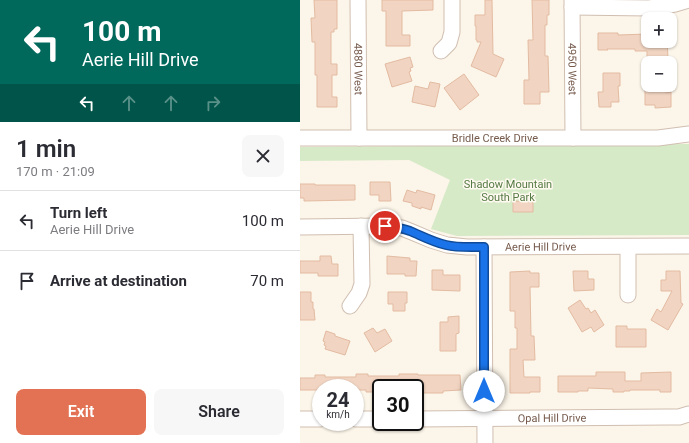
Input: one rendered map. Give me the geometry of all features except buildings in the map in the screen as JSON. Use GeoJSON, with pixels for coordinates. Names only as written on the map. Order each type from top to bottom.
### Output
{"type":"FeatureCollection","features":[{"type":"Feature","properties":{"kind":"street","name":"4880 West"},"geometry":{"type":"LineString","coordinates":[[358,0],[359,138]]}},
{"type":"Feature","properties":{"kind":"street"},"geometry":{"type":"LineString","coordinates":[[441,52],[449,43],[452,32],[452,0]]}},
{"type":"Feature","properties":{"kind":"street"},"geometry":{"type":"LineString","coordinates":[[572,4],[649,8],[689,0]]}},
{"type":"Feature","properties":{"kind":"street","name":"4950 West"},"geometry":{"type":"LineString","coordinates":[[572,4],[573,138]]}},
{"type":"Feature","properties":{"kind":"street","name":"Bridle Creek Drive"},"geometry":{"type":"LineString","coordinates":[[300,138],[658,138],[689,134]]}},
{"type":"Feature","properties":{"kind":"street"},"geometry":{"type":"LineString","coordinates":[[350,306],[359,293],[362,284],[361,226]]}},
{"type":"Feature","properties":{"kind":"street","name":"Aerie Hill Drive"},"geometry":{"type":"LineString","coordinates":[[300,227],[385,226],[402,228],[446,246],[689,246]]}},
{"type":"Feature","properties":{"kind":"street"},"geometry":{"type":"LineString","coordinates":[[484,247],[485,443]]}},
{"type":"Feature","properties":{"kind":"street"},"geometry":{"type":"LineString","coordinates":[[628,247],[628,295]]}},
{"type":"Feature","properties":{"kind":"street","name":"Opal Hill Drive"},"geometry":{"type":"LineString","coordinates":[[424,419],[668,418],[689,414]]}},
{"type":"Feature","properties":{"kind":"street"},"geometry":{"type":"LineString","coordinates":[[300,419],[312,419]]}},
{"type":"Feature","properties":{"kind":"green space","name":"Shadow Mountain South Park"},"geometry":{"type":"Polygon","coordinates":[[[689,144],[689,235],[457,236],[431,229],[450,180],[409,160],[300,161],[300,147],[689,144]]]}},
{"type":"Feature","properties":{"kind":"route"},"geometry":{"type":"LineString","coordinates":[[385,226],[402,228],[446,246],[484,247],[484,391]]}}]}
